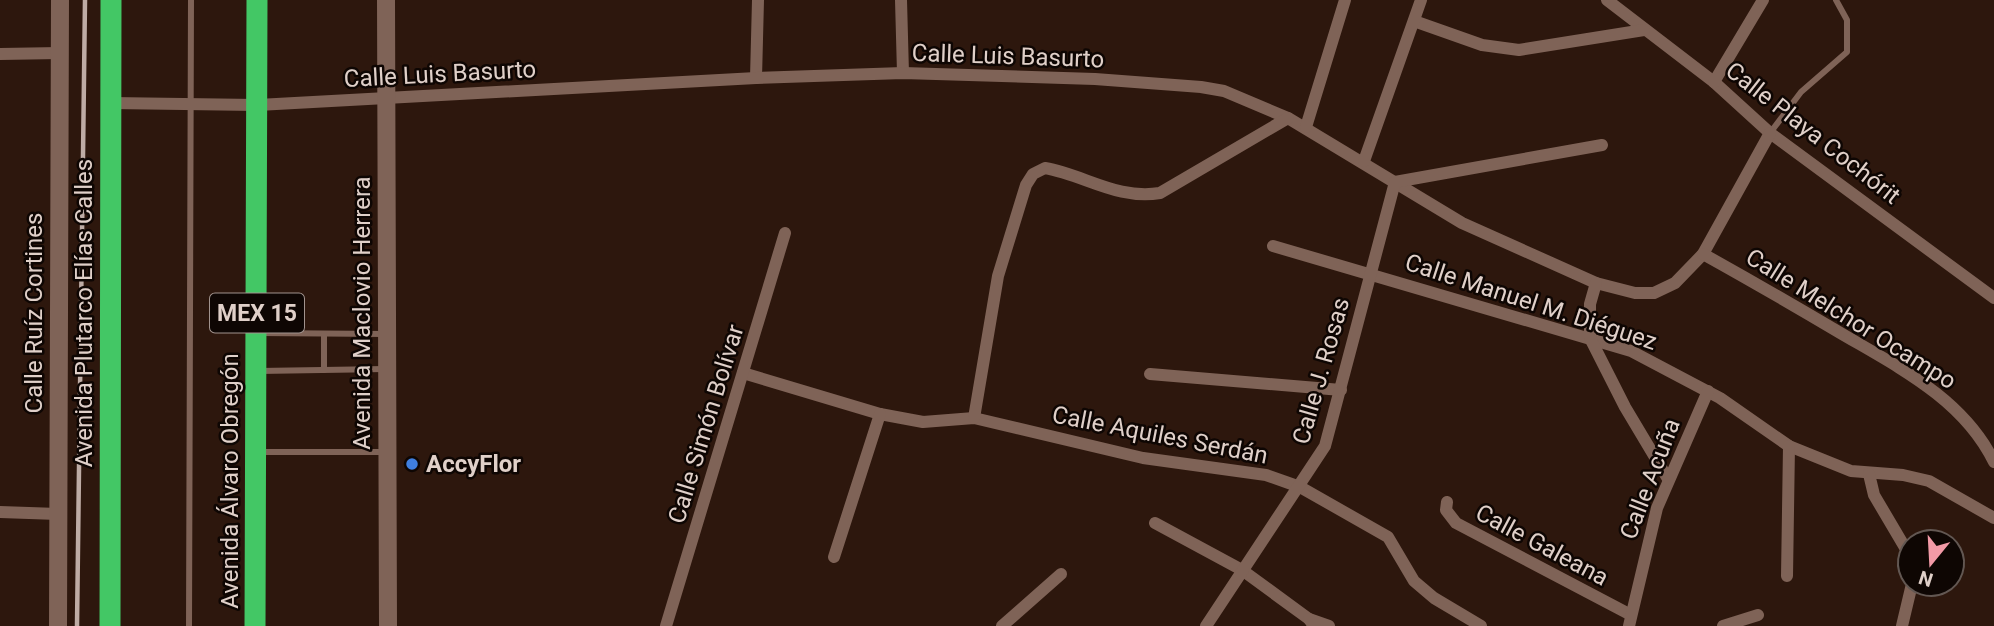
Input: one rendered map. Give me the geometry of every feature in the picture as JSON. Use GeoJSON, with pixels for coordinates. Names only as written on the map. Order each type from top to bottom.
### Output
{"type":"FeatureCollection","features":[{"type":"Feature","properties":{"kind":"highway","name":"Avenida Plutarco Elías Calles"},"geometry":{"type":"LineString","coordinates":[[110,626],[111,0]]}},
{"type":"Feature","properties":{"kind":"highway","name":"Avenida Álvaro Obregón"},"geometry":{"type":"LineString","coordinates":[[255,626],[257,0]]}},
{"type":"Feature","properties":{"kind":"street","name":"Calle Ruíz Cortines"},"geometry":{"type":"LineString","coordinates":[[58,626],[60,0]]}},
{"type":"Feature","properties":{"kind":"street","name":"Avenida Maclovio Herrera"},"geometry":{"type":"LineString","coordinates":[[386,0],[388,626]]}},
{"type":"Feature","properties":{"kind":"street"},"geometry":{"type":"LineString","coordinates":[[756,78],[758,0]]}},
{"type":"Feature","properties":{"kind":"street"},"geometry":{"type":"LineString","coordinates":[[901,0],[903,73]]}},
{"type":"Feature","properties":{"kind":"street"},"geometry":{"type":"LineString","coordinates":[[1306,127],[1345,0]]}},
{"type":"Feature","properties":{"kind":"street"},"geometry":{"type":"LineString","coordinates":[[1364,161],[1421,0]]}},
{"type":"Feature","properties":{"kind":"street","name":"Calle Playa Cochórit"},"geometry":{"type":"LineString","coordinates":[[1607,0],[1714,82],[1770,133],[1994,298]]}},
{"type":"Feature","properties":{"kind":"street"},"geometry":{"type":"LineString","coordinates":[[1714,82],[1763,0]]}},
{"type":"Feature","properties":{"kind":"street"},"geometry":{"type":"LineString","coordinates":[[1414,21],[1482,45],[1518,50],[1644,30]]}},
{"type":"Feature","properties":{"kind":"street"},"geometry":{"type":"LineString","coordinates":[[0,54],[60,53]]}},
{"type":"Feature","properties":{"kind":"street","name":"Calle Luis Basurto"},"geometry":{"type":"LineString","coordinates":[[111,103],[258,105],[756,78],[903,73],[1095,79],[1201,87],[1224,91],[1306,127],[1491,238],[1596,283],[1634,293],[1654,293],[1675,283],[1703,254],[1770,133]]}},
{"type":"Feature","properties":{"kind":"street"},"geometry":{"type":"LineString","coordinates":[[974,418],[998,276],[1026,186],[1033,174],[1045,168],[1120,193],[1142,196],[1160,193],[1288,118]]}},
{"type":"Feature","properties":{"kind":"street"},"geometry":{"type":"LineString","coordinates":[[1395,182],[1602,145]]}},
{"type":"Feature","properties":{"kind":"street","name":"Calle J. Rosas"},"geometry":{"type":"LineString","coordinates":[[1206,626],[1325,446],[1395,182]]}},
{"type":"Feature","properties":{"kind":"street","name":"Calle Simón Bolívar"},"geometry":{"type":"LineString","coordinates":[[666,626],[785,233]]}},
{"type":"Feature","properties":{"kind":"street","name":"Calle Manuel M. Diéguez"},"geometry":{"type":"LineString","coordinates":[[1273,246],[1370,272],[1641,356],[1708,391],[1789,446],[1831,465],[1869,474],[1903,475],[1929,481],[1994,517]]}},
{"type":"Feature","properties":{"kind":"street","name":"Calle Melchor Ocampo"},"geometry":{"type":"LineString","coordinates":[[1703,254],[1754,281],[1933,390],[1969,423],[1985,443],[1994,462]]}},
{"type":"Feature","properties":{"kind":"street"},"geometry":{"type":"LineString","coordinates":[[1596,283],[1589,320],[1590,338],[1630,416],[1668,479]]}},
{"type":"Feature","properties":{"kind":"street","name":"Calle Aquiles Serdán"},"geometry":{"type":"LineString","coordinates":[[743,373],[880,414],[923,422],[974,418],[1143,458],[1266,475],[1300,487],[1388,537],[1414,582],[1434,598],[1481,626]]}},
{"type":"Feature","properties":{"kind":"street"},"geometry":{"type":"LineString","coordinates":[[1150,373],[1341,390]]}},
{"type":"Feature","properties":{"kind":"street","name":"Calle Acuña"},"geometry":{"type":"LineString","coordinates":[[1630,621],[1648,537],[1668,479],[1708,391]]}},
{"type":"Feature","properties":{"kind":"street"},"geometry":{"type":"LineString","coordinates":[[834,557],[880,414]]}},
{"type":"Feature","properties":{"kind":"street"},"geometry":{"type":"LineString","coordinates":[[1787,576],[1789,446]]}},
{"type":"Feature","properties":{"kind":"street"},"geometry":{"type":"LineString","coordinates":[[1869,474],[1874,495],[1896,532]]}},
{"type":"Feature","properties":{"kind":"street","name":"Calle Galeana"},"geometry":{"type":"LineString","coordinates":[[1447,502],[1446,510],[1456,523],[1630,621]]}},
{"type":"Feature","properties":{"kind":"street"},"geometry":{"type":"LineString","coordinates":[[0,512],[58,514]]}},
{"type":"Feature","properties":{"kind":"street"},"geometry":{"type":"LineString","coordinates":[[1156,523],[1242,570],[1311,622],[1329,626]]}},
{"type":"Feature","properties":{"kind":"street"},"geometry":{"type":"LineString","coordinates":[[1002,626],[1061,575]]}},
{"type":"Feature","properties":{"kind":"street"},"geometry":{"type":"LineString","coordinates":[[1902,626],[1909,598]]}},
{"type":"Feature","properties":{"kind":"street"},"geometry":{"type":"LineString","coordinates":[[1723,626],[1758,615]]}},
{"type":"Feature","properties":{"kind":"lane"},"geometry":{"type":"LineString","coordinates":[[189,626],[191,0]]}},
{"type":"Feature","properties":{"kind":"lane"},"geometry":{"type":"LineString","coordinates":[[1770,133],[1801,92],[1847,52],[1847,20],[1836,0]]}},
{"type":"Feature","properties":{"kind":"lane"},"geometry":{"type":"LineString","coordinates":[[257,333],[387,334]]}},
{"type":"Feature","properties":{"kind":"lane"},"geometry":{"type":"LineString","coordinates":[[324,334],[324,370]]}},
{"type":"Feature","properties":{"kind":"lane"},"geometry":{"type":"LineString","coordinates":[[256,371],[387,369]]}},
{"type":"Feature","properties":{"kind":"lane"},"geometry":{"type":"LineString","coordinates":[[256,452],[386,452]]}},
{"type":"Feature","properties":{"kind":"railway"},"geometry":{"type":"LineString","coordinates":[[77,626],[85,0]]}},
{"type":"Feature","properties":{"kind":"place","name":"AccyFlor"},"geometry":{"type":"Point","coordinates":[412,464]}}]}
